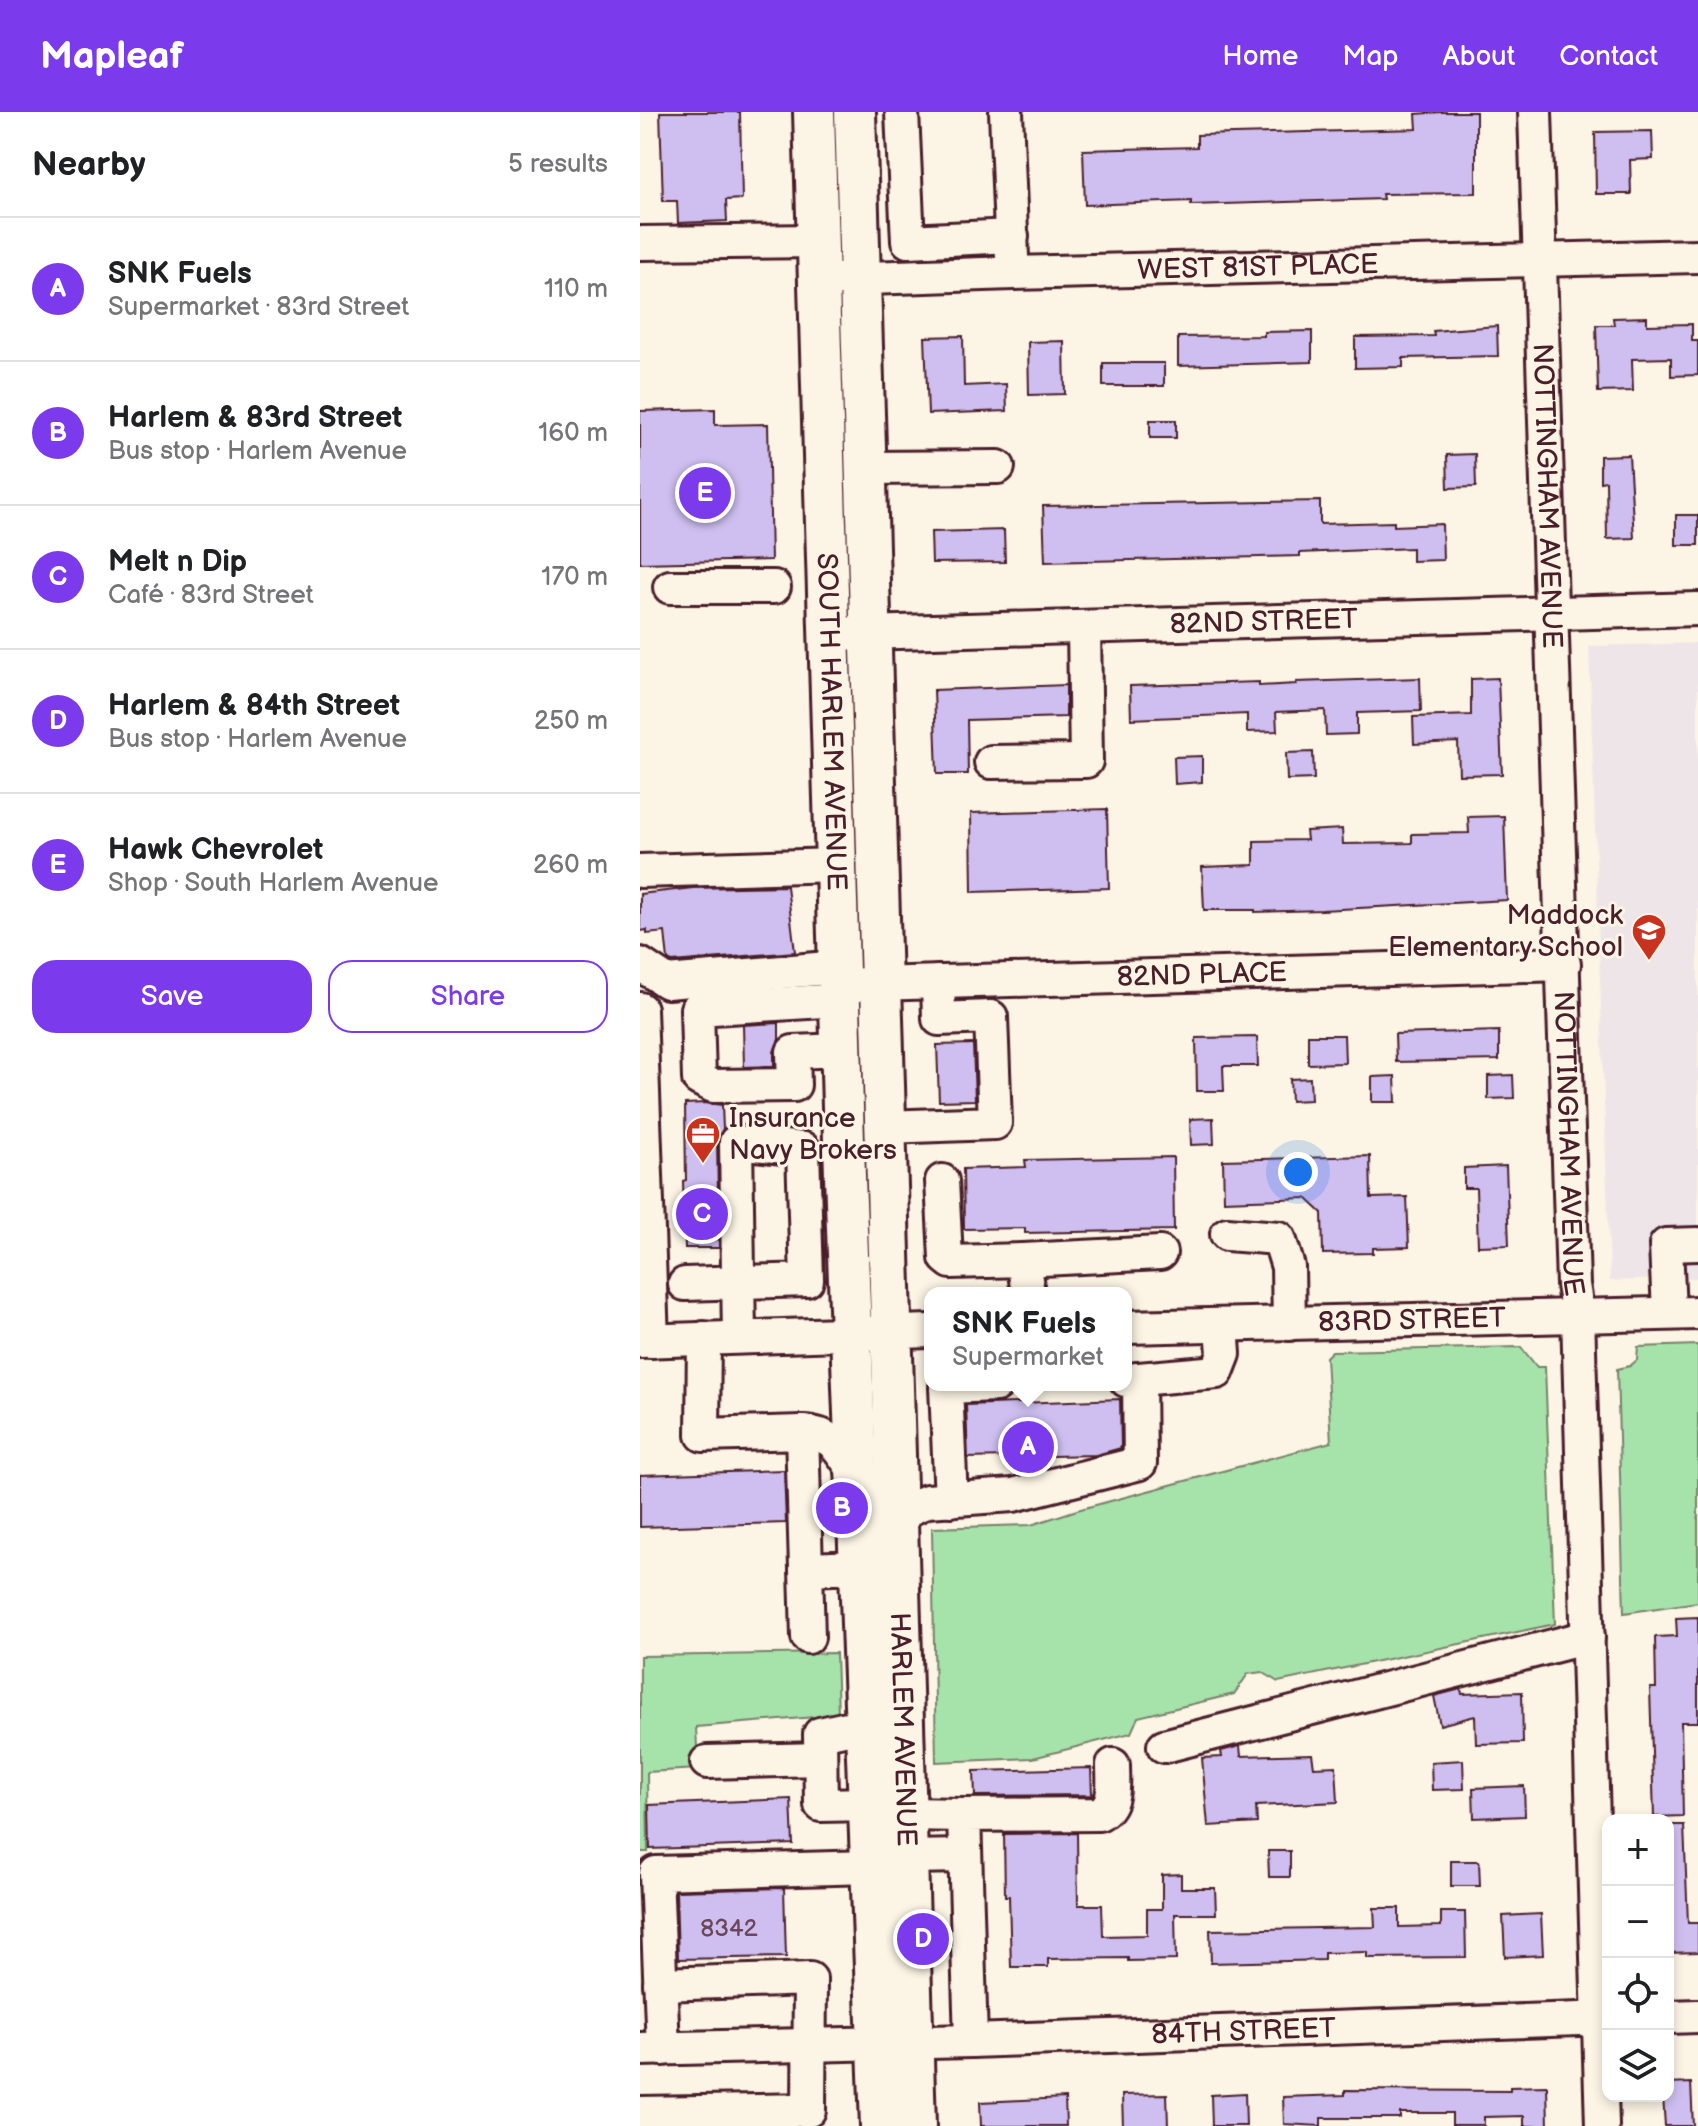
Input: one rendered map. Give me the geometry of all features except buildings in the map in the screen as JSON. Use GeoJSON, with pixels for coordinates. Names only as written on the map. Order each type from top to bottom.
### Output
{"type":"FeatureCollection","features":[{"type":"Feature","properties":{"kind":"main road","name":"SOUTH HARLEM AVENUE"},"geometry":{"type":"LineString","coordinates":[[814,112],[852,1332]]}},
{"type":"Feature","properties":{"kind":"main road","name":"SOUTH HARLEM AVENUE"},"geometry":{"type":"LineString","coordinates":[[855,112],[885,1127],[911,1332]]}},
{"type":"Feature","properties":{"kind":"main road","name":"HARLEM AVENUE"},"geometry":{"type":"LineString","coordinates":[[852,1332],[866,1724],[887,1809]]}},
{"type":"Feature","properties":{"kind":"main road","name":"HARLEM AVENUE"},"geometry":{"type":"LineString","coordinates":[[881,2126],[895,2043],[887,1809],[897,1515],[911,1332]]}},
{"type":"Feature","properties":{"kind":"main road","name":"HARLEM AVENUE"},"geometry":{"type":"LineString","coordinates":[[895,2043],[915,2126]]}},
{"type":"Feature","properties":{"kind":"street"},"geometry":{"type":"LineString","coordinates":[[902,112],[908,241],[1012,236]]}},
{"type":"Feature","properties":{"kind":"street"},"geometry":{"type":"LineString","coordinates":[[1006,112],[1013,273]]}},
{"type":"Feature","properties":{"kind":"street","name":"NOTTINGHAM AVENUE"},"geometry":{"type":"LineString","coordinates":[[1535,112],[1573,1285],[1578,1315],[1602,1970]]}},
{"type":"Feature","properties":{"kind":"street"},"geometry":{"type":"LineString","coordinates":[[858,207],[906,205]]}},
{"type":"Feature","properties":{"kind":"street"},"geometry":{"type":"LineString","coordinates":[[640,243],[818,241]]}},
{"type":"Feature","properties":{"kind":"street","name":"WEST 81ST PLACE"},"geometry":{"type":"LineString","coordinates":[[819,280],[1698,256]]}},
{"type":"Feature","properties":{"kind":"street"},"geometry":{"type":"LineString","coordinates":[[866,468],[998,467]]}},
{"type":"Feature","properties":{"kind":"street"},"geometry":{"type":"LineString","coordinates":[[670,587],[774,587]]}},
{"type":"Feature","properties":{"kind":"street","name":"82ND STREET"},"geometry":{"type":"LineString","coordinates":[[830,634],[1698,609]]}},
{"type":"Feature","properties":{"kind":"street"},"geometry":{"type":"LineString","coordinates":[[991,762],[1086,761],[1084,628]]}},
{"type":"Feature","properties":{"kind":"street"},"geometry":{"type":"LineString","coordinates":[[640,871],[837,865]]}},
{"type":"Feature","properties":{"kind":"street"},"geometry":{"type":"LineString","coordinates":[[640,964],[667,982],[697,995],[792,1003],[840,984]]}},
{"type":"Feature","properties":{"kind":"street","name":"82ND PLACE"},"geometry":{"type":"LineString","coordinates":[[840,984],[1564,964]]}},
{"type":"Feature","properties":{"kind":"street"},"geometry":{"type":"LineString","coordinates":[[885,1127],[995,1123],[991,1017],[939,1019],[938,982]]}},
{"type":"Feature","properties":{"kind":"street"},"geometry":{"type":"LineString","coordinates":[[697,995],[840,984]]}},
{"type":"Feature","properties":{"kind":"street"},"geometry":{"type":"LineString","coordinates":[[697,995],[699,1079],[713,1086],[794,1085],[792,1003]]}},
{"type":"Feature","properties":{"kind":"street"},"geometry":{"type":"LineString","coordinates":[[640,1009],[646,1341],[911,1332]]}},
{"type":"Feature","properties":{"kind":"street"},"geometry":{"type":"LineString","coordinates":[[793,1052],[842,1050]]}},
{"type":"Feature","properties":{"kind":"street"},"geometry":{"type":"LineString","coordinates":[[803,1149],[844,1124]]}},
{"type":"Feature","properties":{"kind":"street"},"geometry":{"type":"LineString","coordinates":[[739,1337],[736,1142],[803,1149],[845,1175]]}},
{"type":"Feature","properties":{"kind":"street"},"geometry":{"type":"LineString","coordinates":[[685,1284],[807,1280],[803,1149]]}},
{"type":"Feature","properties":{"kind":"street"},"geometry":{"type":"LineString","coordinates":[[942,1181],[946,1258],[951,1262],[1160,1253]]}},
{"type":"Feature","properties":{"kind":"street"},"geometry":{"type":"LineString","coordinates":[[1227,1234],[1279,1238],[1288,1267],[1289,1324]]}},
{"type":"Feature","properties":{"kind":"street"},"geometry":{"type":"LineString","coordinates":[[1684,1313],[1666,1245],[1698,1244]]}},
{"type":"Feature","properties":{"kind":"street"},"geometry":{"type":"LineString","coordinates":[[1023,1260],[1027,1287]]}},
{"type":"Feature","properties":{"kind":"street","name":"83RD STREET"},"geometry":{"type":"LineString","coordinates":[[1132,1327],[1684,1313]]}},
{"type":"Feature","properties":{"kind":"street"},"geometry":{"type":"LineString","coordinates":[[897,1515],[927,1501],[1013,1495],[1140,1463],[1132,1379],[1217,1372],[1224,1354],[1222,1325]]}},
{"type":"Feature","properties":{"kind":"street"},"geometry":{"type":"LineString","coordinates":[[704,1338],[703,1435],[817,1433],[834,1441],[857,1475]]}},
{"type":"Feature","properties":{"kind":"street"},"geometry":{"type":"LineString","coordinates":[[946,1391],[951,1500]]}},
{"type":"Feature","properties":{"kind":"street"},"geometry":{"type":"LineString","coordinates":[[802,1432],[808,1637]]}},
{"type":"Feature","properties":{"kind":"street"},"geometry":{"type":"LineString","coordinates":[[806,1569],[861,1567]]}},
{"type":"Feature","properties":{"kind":"street"},"geometry":{"type":"LineString","coordinates":[[1164,1746],[1588,1637]]}},
{"type":"Feature","properties":{"kind":"street"},"geometry":{"type":"LineString","coordinates":[[866,1724],[820,1734],[821,1805],[964,1815],[1099,1814],[1108,1809],[1112,1801],[1113,1765]]}},
{"type":"Feature","properties":{"kind":"street"},"geometry":{"type":"LineString","coordinates":[[707,1762],[820,1759]]}},
{"type":"Feature","properties":{"kind":"street"},"geometry":{"type":"LineString","coordinates":[[964,1815],[971,2041]]}},
{"type":"Feature","properties":{"kind":"street"},"geometry":{"type":"LineString","coordinates":[[652,2049],[660,1984],[656,1873],[809,1868],[965,1856]]}},
{"type":"Feature","properties":{"kind":"street"},"geometry":{"type":"LineString","coordinates":[[640,2113],[809,2118],[810,1979],[660,1984]]}},
{"type":"Feature","properties":{"kind":"street"},"geometry":{"type":"LineString","coordinates":[[1674,2017],[1698,2016]]}},
{"type":"Feature","properties":{"kind":"street","name":"84TH STREET"},"geometry":{"type":"LineString","coordinates":[[652,2049],[1602,2018]]}},
{"type":"Feature","properties":{"kind":"street","name":"NOTTINGHAM AVENUE"},"geometry":{"type":"LineString","coordinates":[[1602,2126],[1604,2030]]}},
{"type":"Feature","properties":{"kind":"shaded area","name":"Maddock Elementary School"},"geometry":{"type":"Polygon","coordinates":[[[1698,643],[1698,1278],[1610,1281],[1589,646],[1698,643]]]}},
{"type":"Feature","properties":{"kind":"green space"},"geometry":{"type":"Polygon","coordinates":[[[1698,1345],[1698,1602],[1624,1613],[1617,1369],[1630,1366],[1637,1360],[1638,1347],[1698,1345]]]}},
{"type":"Feature","properties":{"kind":"green space"},"geometry":{"type":"Polygon","coordinates":[[[1521,1347],[1537,1367],[1545,1367],[1555,1624],[1278,1682],[1262,1672],[1248,1674],[1234,1694],[1138,1717],[1131,1733],[1033,1758],[936,1762],[932,1528],[1031,1525],[1331,1442],[1326,1357],[1332,1351],[1521,1347]]]}},
{"type":"Feature","properties":{"kind":"green space"},"geometry":{"type":"Polygon","coordinates":[[[836,1653],[838,1715],[696,1727],[698,1769],[647,1772],[648,1852],[640,1852],[640,1656],[836,1653]]]}},
{"type":"Feature","properties":{"kind":"place","name":"Hawk Chevrolet"},"geometry":{"type":"Point","coordinates":[705,493]}},
{"type":"Feature","properties":{"kind":"place","name":"Maddock Elementary School"},"geometry":{"type":"Point","coordinates":[1649,962]}},
{"type":"Feature","properties":{"kind":"place","name":"Insurance Navy Brokers"},"geometry":{"type":"Point","coordinates":[703,1165]}},
{"type":"Feature","properties":{"kind":"place","name":"Melt n Dip"},"geometry":{"type":"Point","coordinates":[702,1214]}},
{"type":"Feature","properties":{"kind":"place","name":"SNK Fuels"},"geometry":{"type":"Point","coordinates":[1028,1447]}},
{"type":"Feature","properties":{"kind":"place","name":"Harlem & 83rd Street"},"geometry":{"type":"Point","coordinates":[842,1508]}},
{"type":"Feature","properties":{"kind":"place","name":"Harlem & 84th Street"},"geometry":{"type":"Point","coordinates":[923,1939]}}]}
